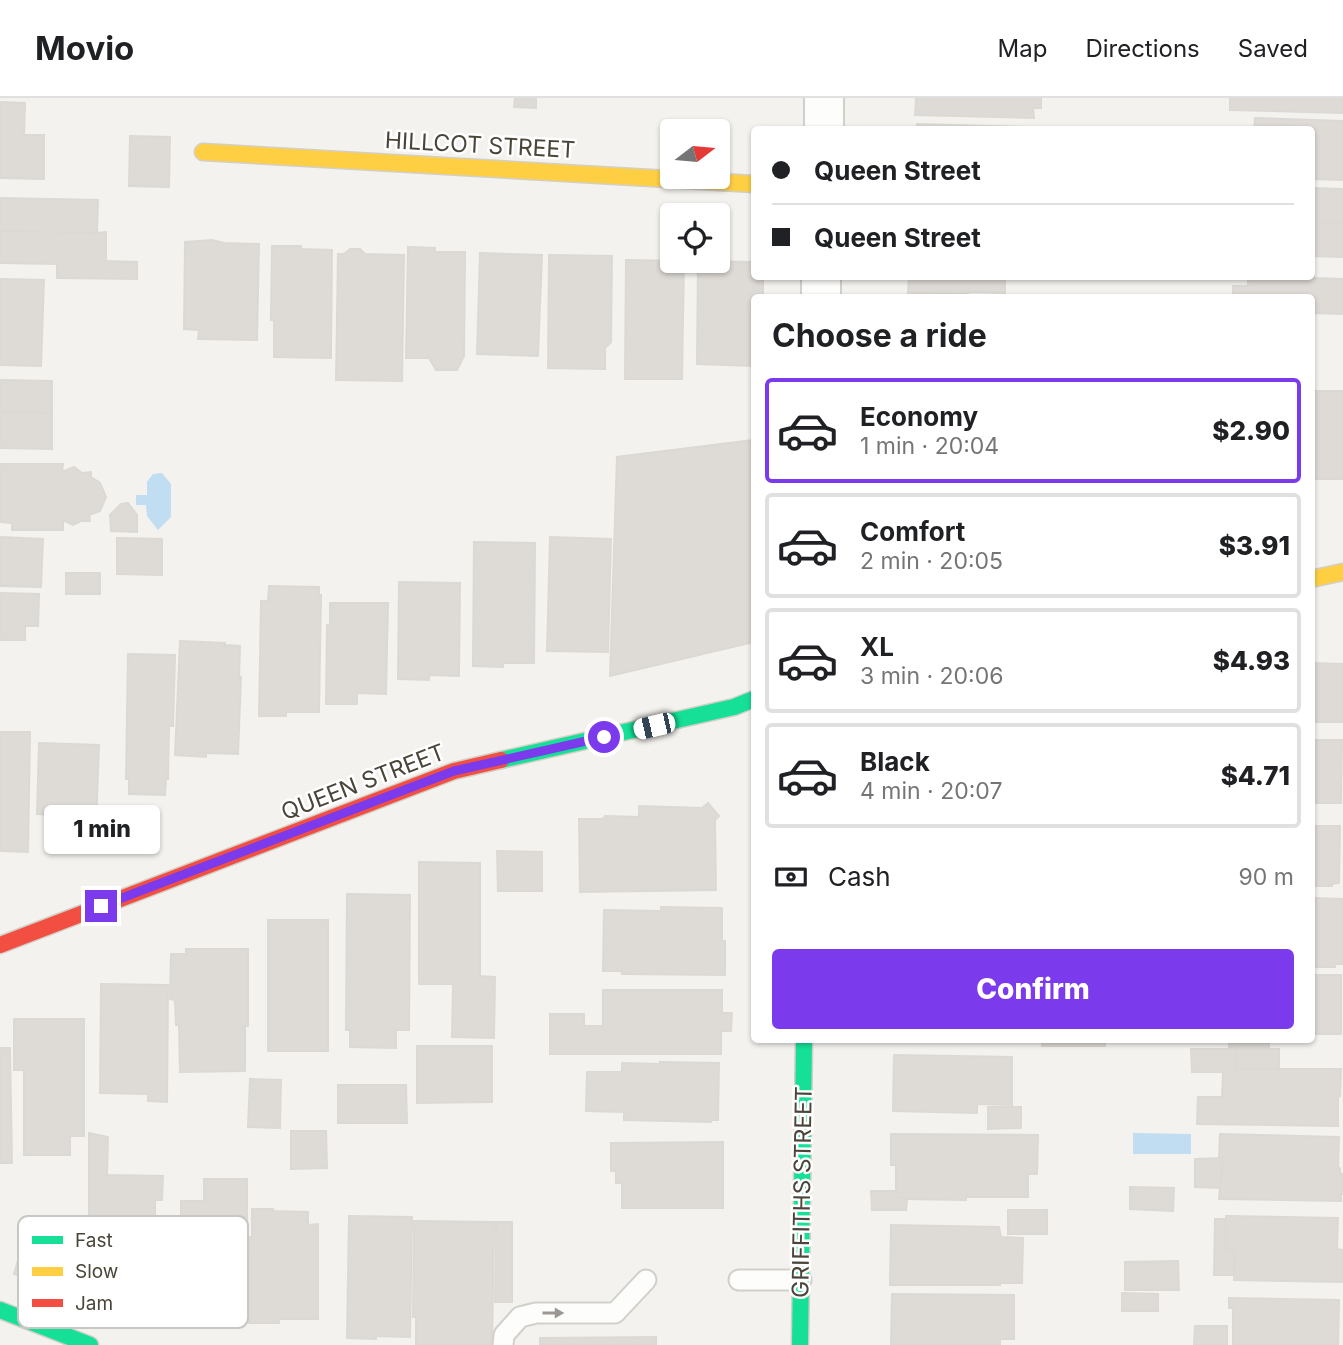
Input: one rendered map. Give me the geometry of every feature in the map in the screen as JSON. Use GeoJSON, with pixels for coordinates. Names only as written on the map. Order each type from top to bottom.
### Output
{"type":"FeatureCollection","features":[{"type":"Feature","properties":{"kind":"main road","name":"HILLCOT STREET"},"geometry":{"type":"LineString","coordinates":[[203,152],[751,184]]}},
{"type":"Feature","properties":{"kind":"main road"},"geometry":{"type":"LineString","coordinates":[[1315,578],[1343,572]]}},
{"type":"Feature","properties":{"kind":"main road","name":"QUEEN STREET"},"geometry":{"type":"LineString","coordinates":[[0,945],[454,771],[734,707],[751,700]]}},
{"type":"Feature","properties":{"kind":"main road","name":"GRIFFITHS STREET"},"geometry":{"type":"LineString","coordinates":[[800,1345],[804,1043]]}},
{"type":"Feature","properties":{"kind":"main road"},"geometry":{"type":"LineString","coordinates":[[0,1310],[18,1317]]}},
{"type":"Feature","properties":{"kind":"main road"},"geometry":{"type":"LineString","coordinates":[[46,1328],[90,1345]]}},
{"type":"Feature","properties":{"kind":"street"},"geometry":{"type":"LineString","coordinates":[[824,98],[824,126]]}},
{"type":"Feature","properties":{"kind":"lane"},"geometry":{"type":"LineString","coordinates":[[503,1345],[503,1335],[520,1317],[536,1313],[615,1313],[646,1280]]}},
{"type":"Feature","properties":{"kind":"lane"},"geometry":{"type":"LineString","coordinates":[[739,1280],[801,1280]]}},
{"type":"Feature","properties":{"kind":"water"},"geometry":{"type":"Polygon","coordinates":[[[162,473],[171,484],[171,517],[158,530],[147,516],[146,505],[136,505],[136,495],[147,495],[147,482],[153,474],[162,473]]]}},
{"type":"Feature","properties":{"kind":"water"},"geometry":{"type":"Polygon","coordinates":[[[1133,1133],[1191,1134],[1191,1154],[1133,1154],[1133,1133]]]}},
{"type":"Feature","properties":{"kind":"building"},"geometry":{"type":"Polygon","coordinates":[[[515,98],[536,98],[536,108],[514,107],[515,98]]]}},
{"type":"Feature","properties":{"kind":"building"},"geometry":{"type":"Polygon","coordinates":[[[916,98],[1041,98],[1041,108],[1033,108],[1034,118],[915,115],[916,98]]]}},
{"type":"Feature","properties":{"kind":"building"},"geometry":{"type":"Polygon","coordinates":[[[1230,98],[1343,98],[1343,113],[1230,110],[1230,98]]]}},
{"type":"Feature","properties":{"kind":"building"},"geometry":{"type":"Polygon","coordinates":[[[0,102],[25,103],[24,135],[44,135],[44,179],[0,178],[0,102]]]}},
{"type":"Feature","properties":{"kind":"building"},"geometry":{"type":"Polygon","coordinates":[[[1255,118],[1343,121],[1343,180],[1315,179],[1315,126],[1254,126],[1255,118]]]}},
{"type":"Feature","properties":{"kind":"building"},"geometry":{"type":"Polygon","coordinates":[[[917,124],[990,126],[917,126],[917,124]]]}},
{"type":"Feature","properties":{"kind":"building"},"geometry":{"type":"Polygon","coordinates":[[[130,136],[170,137],[169,187],[129,186],[130,136]]]}},
{"type":"Feature","properties":{"kind":"building"},"geometry":{"type":"Polygon","coordinates":[[[1315,188],[1343,189],[1343,223],[1315,222],[1315,188]]]}},
{"type":"Feature","properties":{"kind":"building"},"geometry":{"type":"Polygon","coordinates":[[[0,198],[98,200],[97,233],[0,231],[0,198]]]}},
{"type":"Feature","properties":{"kind":"building"},"geometry":{"type":"Polygon","coordinates":[[[1315,222],[1343,223],[1343,257],[1315,256],[1315,222]]]}},
{"type":"Feature","properties":{"kind":"building"},"geometry":{"type":"Polygon","coordinates":[[[0,231],[106,232],[106,261],[137,262],[137,279],[57,278],[57,264],[0,263],[0,231]]]}},
{"type":"Feature","properties":{"kind":"building"},"geometry":{"type":"Polygon","coordinates":[[[212,240],[259,244],[257,340],[198,339],[199,330],[184,329],[185,242],[212,240]]]}},
{"type":"Feature","properties":{"kind":"building"},"geometry":{"type":"Polygon","coordinates":[[[272,246],[332,250],[331,358],[274,357],[274,320],[271,320],[272,246]]]}},
{"type":"Feature","properties":{"kind":"building"},"geometry":{"type":"Polygon","coordinates":[[[408,247],[435,248],[435,252],[465,252],[464,356],[457,370],[436,370],[429,358],[406,358],[408,247]]]}},
{"type":"Feature","properties":{"kind":"building"},"geometry":{"type":"Polygon","coordinates":[[[350,249],[360,249],[365,254],[404,255],[402,381],[336,380],[338,254],[344,254],[350,249]]]}},
{"type":"Feature","properties":{"kind":"building"},"geometry":{"type":"Polygon","coordinates":[[[480,253],[542,255],[538,356],[477,354],[480,253]]]}},
{"type":"Feature","properties":{"kind":"building"},"geometry":{"type":"Polygon","coordinates":[[[549,255],[612,256],[611,342],[605,348],[605,369],[548,368],[549,255]]]}},
{"type":"Feature","properties":{"kind":"building"},"geometry":{"type":"Polygon","coordinates":[[[626,260],[660,261],[660,273],[684,273],[682,379],[625,379],[626,260]]]}},
{"type":"Feature","properties":{"kind":"building"},"geometry":{"type":"Polygon","coordinates":[[[730,262],[751,262],[751,280],[763,280],[763,294],[751,294],[751,366],[697,364],[698,273],[730,273],[730,262]]]}},
{"type":"Feature","properties":{"kind":"building"},"geometry":{"type":"Polygon","coordinates":[[[0,279],[44,280],[41,366],[0,365],[0,279]]]}},
{"type":"Feature","properties":{"kind":"building"},"geometry":{"type":"Polygon","coordinates":[[[1343,279],[1343,314],[1315,313],[1315,294],[1233,294],[1233,286],[1248,286],[1248,280],[1343,279]]]}},
{"type":"Feature","properties":{"kind":"building"},"geometry":{"type":"Polygon","coordinates":[[[909,280],[1005,280],[1005,293],[908,293],[909,280]]]}},
{"type":"Feature","properties":{"kind":"building"},"geometry":{"type":"Polygon","coordinates":[[[0,380],[52,381],[52,413],[0,412],[0,380]]]}},
{"type":"Feature","properties":{"kind":"building"},"geometry":{"type":"Polygon","coordinates":[[[1315,391],[1343,391],[1343,479],[1315,479],[1315,391]]]}},
{"type":"Feature","properties":{"kind":"building"},"geometry":{"type":"Polygon","coordinates":[[[0,412],[52,413],[52,449],[0,448],[0,412]]]}},
{"type":"Feature","properties":{"kind":"building"},"geometry":{"type":"Polygon","coordinates":[[[751,440],[751,643],[610,676],[617,457],[751,440]]]}},
{"type":"Feature","properties":{"kind":"building"},"geometry":{"type":"Polygon","coordinates":[[[0,464],[63,464],[62,472],[74,467],[82,473],[91,472],[91,477],[100,483],[106,497],[100,511],[89,515],[90,521],[73,525],[63,520],[63,530],[12,530],[12,523],[0,522],[0,464]]]}},
{"type":"Feature","properties":{"kind":"building"},"geometry":{"type":"Polygon","coordinates":[[[128,503],[137,515],[137,532],[111,531],[110,515],[121,504],[128,503]]]}},
{"type":"Feature","properties":{"kind":"building"},"geometry":{"type":"Polygon","coordinates":[[[0,537],[43,539],[41,587],[0,586],[0,537]]]}},
{"type":"Feature","properties":{"kind":"building"},"geometry":{"type":"Polygon","coordinates":[[[550,537],[611,539],[608,652],[547,651],[550,537]]]}},
{"type":"Feature","properties":{"kind":"building"},"geometry":{"type":"Polygon","coordinates":[[[117,538],[162,539],[162,575],[117,574],[117,538]]]}},
{"type":"Feature","properties":{"kind":"building"},"geometry":{"type":"Polygon","coordinates":[[[474,542],[535,543],[534,663],[503,663],[503,667],[473,666],[474,542]]]}},
{"type":"Feature","properties":{"kind":"building"},"geometry":{"type":"Polygon","coordinates":[[[66,573],[100,573],[100,594],[66,594],[66,573]]]}},
{"type":"Feature","properties":{"kind":"building"},"geometry":{"type":"Polygon","coordinates":[[[399,582],[460,583],[459,676],[429,675],[429,680],[398,679],[399,582]]]}},
{"type":"Feature","properties":{"kind":"building"},"geometry":{"type":"Polygon","coordinates":[[[269,586],[319,587],[319,712],[286,712],[286,716],[259,716],[261,601],[268,601],[269,586]]]}},
{"type":"Feature","properties":{"kind":"building"},"geometry":{"type":"Polygon","coordinates":[[[0,593],[39,594],[38,626],[25,626],[25,640],[0,640],[0,593]]]}},
{"type":"Feature","properties":{"kind":"building"},"geometry":{"type":"Polygon","coordinates":[[[330,603],[388,603],[386,694],[357,693],[357,704],[326,704],[327,625],[330,625],[330,603]]]}},
{"type":"Feature","properties":{"kind":"building"},"geometry":{"type":"Polygon","coordinates":[[[180,641],[240,646],[238,754],[206,753],[206,757],[175,755],[180,641]]]}},
{"type":"Feature","properties":{"kind":"building"},"geometry":{"type":"Polygon","coordinates":[[[128,654],[175,655],[173,726],[169,726],[165,795],[129,794],[129,779],[126,779],[128,654]]]}},
{"type":"Feature","properties":{"kind":"building"},"geometry":{"type":"Polygon","coordinates":[[[1315,663],[1343,664],[1343,722],[1315,722],[1315,663]]]}},
{"type":"Feature","properties":{"kind":"building"},"geometry":{"type":"Polygon","coordinates":[[[0,732],[30,732],[28,852],[0,851],[0,732]]]}},
{"type":"Feature","properties":{"kind":"building"},"geometry":{"type":"Polygon","coordinates":[[[1315,740],[1342,740],[1341,803],[1315,803],[1315,740]]]}},
{"type":"Feature","properties":{"kind":"building"},"geometry":{"type":"Polygon","coordinates":[[[39,743],[99,745],[96,827],[68,826],[68,815],[37,814],[39,743]]]}},
{"type":"Feature","properties":{"kind":"building"},"geometry":{"type":"Polygon","coordinates":[[[708,803],[719,816],[715,820],[716,890],[580,892],[579,819],[603,819],[605,816],[639,817],[639,806],[702,808],[708,803]]]}},
{"type":"Feature","properties":{"kind":"building"},"geometry":{"type":"Polygon","coordinates":[[[1315,826],[1340,826],[1339,883],[1332,886],[1315,886],[1315,826]]]}},
{"type":"Feature","properties":{"kind":"building"},"geometry":{"type":"Polygon","coordinates":[[[497,851],[542,852],[542,891],[498,891],[497,851]]]}},
{"type":"Feature","properties":{"kind":"building"},"geometry":{"type":"Polygon","coordinates":[[[419,862],[480,863],[480,976],[495,977],[494,1038],[452,1037],[453,984],[419,984],[419,862]]]}},
{"type":"Feature","properties":{"kind":"building"},"geometry":{"type":"Polygon","coordinates":[[[347,894],[410,895],[409,1030],[396,1030],[396,1048],[350,1047],[350,1030],[346,1030],[347,894]]]}},
{"type":"Feature","properties":{"kind":"building"},"geometry":{"type":"Polygon","coordinates":[[[1315,898],[1343,899],[1343,964],[1334,964],[1335,967],[1315,967],[1315,898]]]}},
{"type":"Feature","properties":{"kind":"building"},"geometry":{"type":"Polygon","coordinates":[[[661,907],[722,908],[725,975],[622,974],[621,971],[603,971],[604,910],[661,911],[661,907]]]}},
{"type":"Feature","properties":{"kind":"building"},"geometry":{"type":"Polygon","coordinates":[[[268,920],[328,920],[328,1051],[268,1051],[268,920]]]}},
{"type":"Feature","properties":{"kind":"building"},"geometry":{"type":"Polygon","coordinates":[[[186,949],[248,949],[245,1071],[180,1072],[179,1025],[176,1025],[175,1000],[170,999],[171,954],[186,954],[186,949]]]}},
{"type":"Feature","properties":{"kind":"building"},"geometry":{"type":"Polygon","coordinates":[[[1315,975],[1341,975],[1341,1034],[1315,1034],[1315,975]]]}},
{"type":"Feature","properties":{"kind":"building"},"geometry":{"type":"Polygon","coordinates":[[[101,984],[168,985],[167,1102],[148,1101],[148,1094],[100,1093],[101,984]]]}},
{"type":"Feature","properties":{"kind":"building"},"geometry":{"type":"Polygon","coordinates":[[[603,990],[722,990],[722,1013],[732,1013],[731,1031],[721,1031],[721,1054],[550,1054],[550,1014],[584,1014],[584,1026],[603,1026],[603,990]]]}},
{"type":"Feature","properties":{"kind":"building"},"geometry":{"type":"Polygon","coordinates":[[[14,1019],[84,1019],[84,1136],[70,1136],[70,1155],[24,1155],[24,1070],[14,1070],[14,1019]]]}},
{"type":"Feature","properties":{"kind":"building"},"geometry":{"type":"Polygon","coordinates":[[[1042,1043],[1105,1043],[1105,1046],[1042,1046],[1042,1043]]]}},
{"type":"Feature","properties":{"kind":"building"},"geometry":{"type":"Polygon","coordinates":[[[1229,1043],[1269,1043],[1269,1049],[1229,1048],[1229,1043]]]}},
{"type":"Feature","properties":{"kind":"building"},"geometry":{"type":"Polygon","coordinates":[[[417,1046],[492,1046],[492,1102],[417,1103],[417,1046]]]}},
{"type":"Feature","properties":{"kind":"building"},"geometry":{"type":"Polygon","coordinates":[[[0,1048],[10,1048],[12,1163],[0,1163],[0,1048]]]}},
{"type":"Feature","properties":{"kind":"building"},"geometry":{"type":"Polygon","coordinates":[[[1191,1049],[1236,1049],[1236,1069],[1234,1072],[1192,1072],[1191,1049]]]}},
{"type":"Feature","properties":{"kind":"building"},"geometry":{"type":"Polygon","coordinates":[[[1236,1049],[1279,1049],[1279,1069],[1236,1069],[1236,1049]]]}},
{"type":"Feature","properties":{"kind":"building"},"geometry":{"type":"Polygon","coordinates":[[[894,1055],[1012,1057],[1012,1105],[977,1104],[977,1113],[893,1111],[894,1055]]]}},
{"type":"Feature","properties":{"kind":"building"},"geometry":{"type":"Polygon","coordinates":[[[622,1063],[719,1063],[718,1120],[624,1120],[624,1112],[586,1111],[587,1072],[622,1072],[622,1063]]]}},
{"type":"Feature","properties":{"kind":"building"},"geometry":{"type":"Polygon","coordinates":[[[1234,1069],[1341,1069],[1338,1126],[1197,1124],[1198,1097],[1222,1097],[1223,1072],[1234,1072],[1234,1069]]]}},
{"type":"Feature","properties":{"kind":"building"},"geometry":{"type":"Polygon","coordinates":[[[250,1079],[281,1080],[280,1128],[248,1127],[250,1079]]]}},
{"type":"Feature","properties":{"kind":"building"},"geometry":{"type":"Polygon","coordinates":[[[338,1085],[406,1085],[407,1123],[338,1123],[338,1085]]]}},
{"type":"Feature","properties":{"kind":"building"},"geometry":{"type":"Polygon","coordinates":[[[988,1107],[1021,1107],[1021,1128],[988,1129],[988,1107]]]}},
{"type":"Feature","properties":{"kind":"building"},"geometry":{"type":"Polygon","coordinates":[[[291,1131],[326,1131],[327,1168],[291,1169],[291,1131]]]}},
{"type":"Feature","properties":{"kind":"building"},"geometry":{"type":"Polygon","coordinates":[[[89,1133],[108,1137],[107,1175],[163,1176],[162,1200],[155,1200],[155,1216],[89,1216],[89,1133]]]}},
{"type":"Feature","properties":{"kind":"building"},"geometry":{"type":"Polygon","coordinates":[[[891,1134],[1038,1135],[1037,1174],[1028,1174],[1028,1197],[903,1199],[896,1197],[896,1165],[891,1165],[891,1134]]]}},
{"type":"Feature","properties":{"kind":"building"},"geometry":{"type":"Polygon","coordinates":[[[1220,1134],[1339,1137],[1338,1166],[1340,1174],[1343,1174],[1341,1201],[1219,1199],[1222,1158],[1219,1158],[1220,1134]]]}},
{"type":"Feature","properties":{"kind":"building"},"geometry":{"type":"Polygon","coordinates":[[[723,1142],[723,1208],[622,1208],[622,1183],[616,1183],[616,1171],[611,1171],[611,1143],[723,1142]]]}},
{"type":"Feature","properties":{"kind":"building"},"geometry":{"type":"Polygon","coordinates":[[[1222,1158],[1221,1188],[1195,1187],[1195,1159],[1222,1158]]]}},
{"type":"Feature","properties":{"kind":"building"},"geometry":{"type":"Polygon","coordinates":[[[204,1179],[247,1179],[247,1216],[181,1216],[181,1201],[204,1201],[204,1179]]]}},
{"type":"Feature","properties":{"kind":"building"},"geometry":{"type":"Polygon","coordinates":[[[1130,1187],[1174,1188],[1173,1211],[1130,1209],[1130,1187]]]}},
{"type":"Feature","properties":{"kind":"building"},"geometry":{"type":"Polygon","coordinates":[[[871,1191],[896,1191],[896,1197],[907,1200],[906,1210],[872,1210],[871,1191]]]}},
{"type":"Feature","properties":{"kind":"building"},"geometry":{"type":"Polygon","coordinates":[[[252,1209],[308,1212],[308,1225],[318,1224],[318,1319],[279,1319],[279,1323],[249,1323],[252,1209]]]}},
{"type":"Feature","properties":{"kind":"building"},"geometry":{"type":"Polygon","coordinates":[[[1008,1210],[1047,1210],[1047,1234],[1008,1234],[1008,1210]]]}},
{"type":"Feature","properties":{"kind":"building"},"geometry":{"type":"Polygon","coordinates":[[[349,1216],[412,1217],[410,1337],[347,1338],[349,1216]]]}},
{"type":"Feature","properties":{"kind":"building"},"geometry":{"type":"Polygon","coordinates":[[[1226,1216],[1338,1218],[1337,1249],[1343,1250],[1343,1282],[1234,1280],[1235,1250],[1226,1250],[1226,1216]]]}},
{"type":"Feature","properties":{"kind":"building"},"geometry":{"type":"Polygon","coordinates":[[[1215,1219],[1226,1219],[1226,1250],[1235,1250],[1234,1275],[1214,1275],[1215,1219]]]}},
{"type":"Feature","properties":{"kind":"building"},"geometry":{"type":"Polygon","coordinates":[[[414,1221],[494,1222],[492,1345],[416,1345],[416,1317],[413,1317],[414,1221]]]}},
{"type":"Feature","properties":{"kind":"building"},"geometry":{"type":"Polygon","coordinates":[[[496,1222],[512,1222],[512,1302],[495,1302],[496,1222]]]}},
{"type":"Feature","properties":{"kind":"building"},"geometry":{"type":"Polygon","coordinates":[[[891,1225],[999,1227],[1001,1237],[1023,1238],[1022,1283],[890,1285],[891,1225]]]}},
{"type":"Feature","properties":{"kind":"building"},"geometry":{"type":"Polygon","coordinates":[[[1178,1261],[1179,1290],[1125,1290],[1125,1262],[1178,1261]]]}},
{"type":"Feature","properties":{"kind":"building"},"geometry":{"type":"Polygon","coordinates":[[[1122,1293],[1158,1294],[1158,1311],[1122,1311],[1122,1293]]]}},
{"type":"Feature","properties":{"kind":"building"},"geometry":{"type":"Polygon","coordinates":[[[892,1294],[1014,1295],[1014,1339],[1000,1339],[1000,1345],[891,1345],[892,1294]]]}},
{"type":"Feature","properties":{"kind":"building"},"geometry":{"type":"Polygon","coordinates":[[[1229,1298],[1339,1300],[1338,1345],[1233,1345],[1233,1308],[1229,1308],[1229,1298]]]}},
{"type":"Feature","properties":{"kind":"building"},"geometry":{"type":"Polygon","coordinates":[[[1195,1326],[1227,1326],[1227,1345],[1194,1345],[1195,1326]]]}},
{"type":"Feature","properties":{"kind":"building"},"geometry":{"type":"Polygon","coordinates":[[[656,1337],[656,1345],[540,1345],[540,1338],[656,1337]]]}},
{"type":"Feature","properties":{"kind":"traffic: fast"},"geometry":{"type":"LineString","coordinates":[[501,760],[734,707],[751,700]]}},
{"type":"Feature","properties":{"kind":"traffic: fast"},"geometry":{"type":"LineString","coordinates":[[800,1345],[804,1043]]}},
{"type":"Feature","properties":{"kind":"traffic: fast"},"geometry":{"type":"LineString","coordinates":[[0,1310],[18,1317]]}},
{"type":"Feature","properties":{"kind":"traffic: fast"},"geometry":{"type":"LineString","coordinates":[[46,1328],[90,1345]]}},
{"type":"Feature","properties":{"kind":"traffic: slow"},"geometry":{"type":"LineString","coordinates":[[203,152],[751,184]]}},
{"type":"Feature","properties":{"kind":"traffic: slow"},"geometry":{"type":"LineString","coordinates":[[1315,578],[1343,572]]}},
{"type":"Feature","properties":{"kind":"traffic: jam"},"geometry":{"type":"LineString","coordinates":[[0,945],[454,771],[501,760]]}},
{"type":"Feature","properties":{"kind":"route"},"geometry":{"type":"LineString","coordinates":[[101,906],[454,771],[604,737]]}}]}
